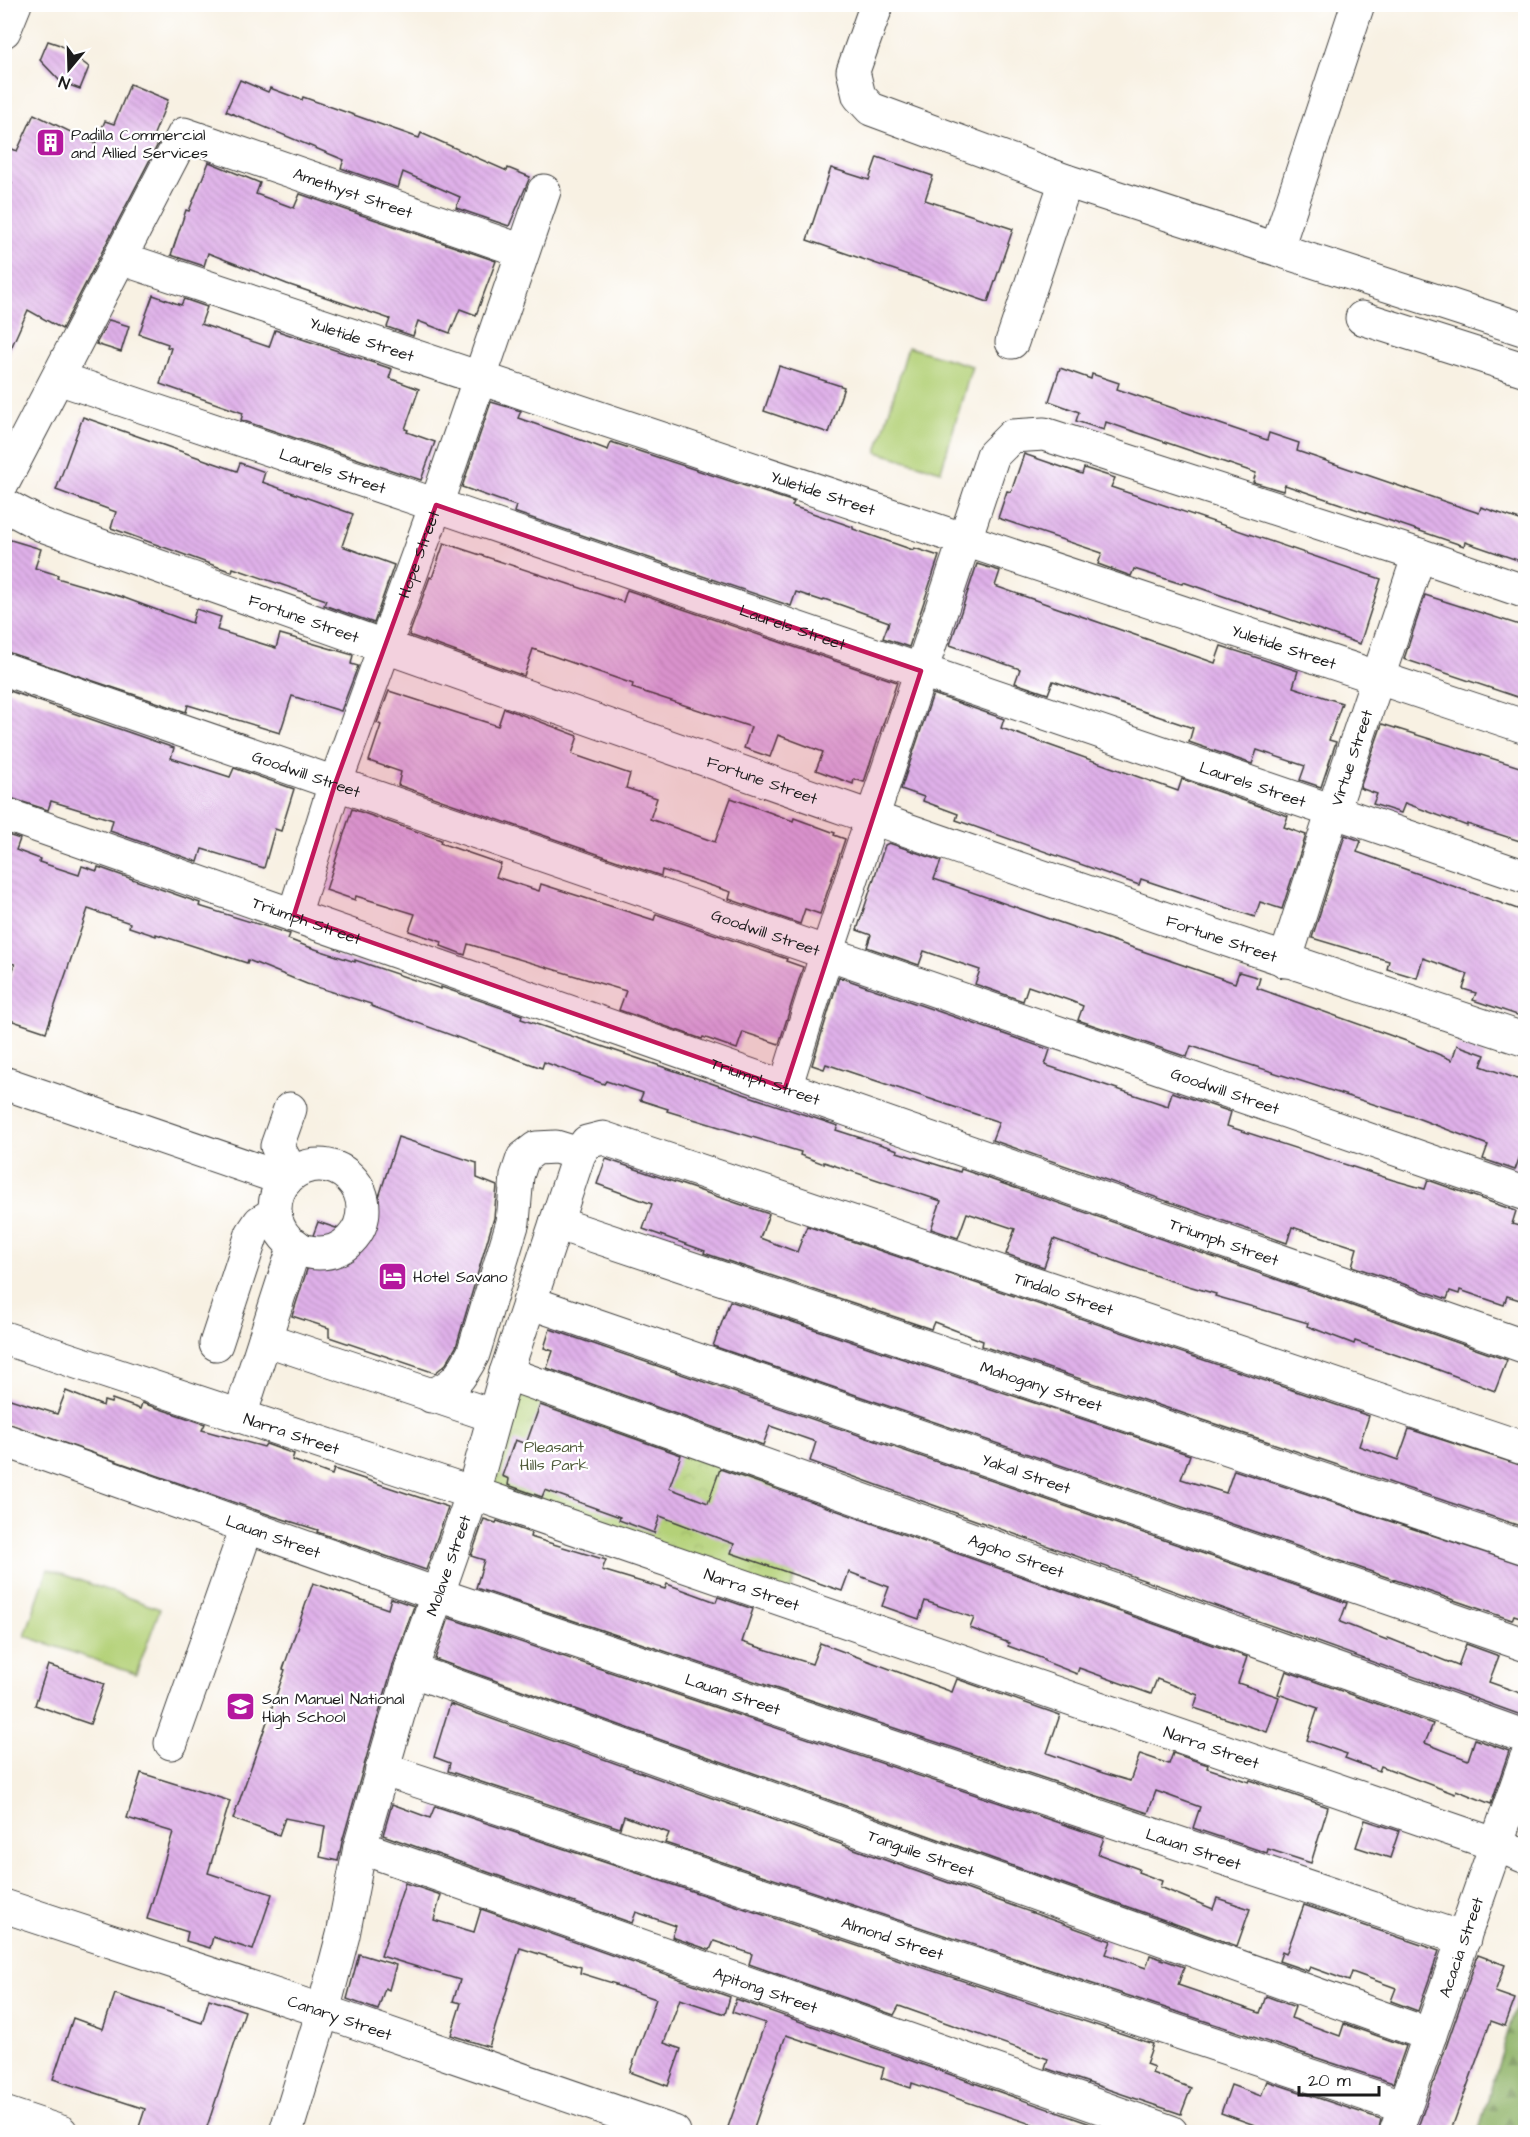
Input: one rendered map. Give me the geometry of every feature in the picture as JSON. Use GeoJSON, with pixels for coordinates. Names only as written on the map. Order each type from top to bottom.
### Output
{"type":"FeatureCollection","features":[{"type":"Feature","properties":{"kind":"street"},"geometry":{"type":"LineString","coordinates":[[4,31],[15,4]]}},
{"type":"Feature","properties":{"kind":"street"},"geometry":{"type":"LineString","coordinates":[[877,4],[853,71],[859,96],[871,109],[1066,181],[1526,330]]}},
{"type":"Feature","properties":{"kind":"street"},"geometry":{"type":"LineString","coordinates":[[1277,248],[1358,4]]}},
{"type":"Feature","properties":{"kind":"street","name":"Amethyst Street"},"geometry":{"type":"LineString","coordinates":[[120,258],[184,134],[523,251]]}},
{"type":"Feature","properties":{"kind":"street"},"geometry":{"type":"LineString","coordinates":[[1012,342],[1066,181]]}},
{"type":"Feature","properties":{"kind":"street","name":"Hope Street"},"geometry":{"type":"LineString","coordinates":[[294,915],[335,784],[436,505],[544,191]]}},
{"type":"Feature","properties":{"kind":"street"},"geometry":{"type":"LineString","coordinates":[[4,481],[120,258]]}},
{"type":"Feature","properties":{"kind":"street","name":"Yuletide Street"},"geometry":{"type":"LineString","coordinates":[[120,258],[1526,728]]}},
{"type":"Feature","properties":{"kind":"street"},"geometry":{"type":"LineString","coordinates":[[1362,318],[1526,370]]}},
{"type":"Feature","properties":{"kind":"street","name":"Laurels Street"},"geometry":{"type":"LineString","coordinates":[[58,378],[1526,877]]}},
{"type":"Feature","properties":{"kind":"street"},"geometry":{"type":"LineString","coordinates":[[785,1088],[827,953],[993,455],[1012,436],[1044,434],[1419,555],[1526,592]]}},
{"type":"Feature","properties":{"kind":"street","name":"Fortune Street"},"geometry":{"type":"LineString","coordinates":[[4,505],[42,525],[385,646],[1285,961],[1526,1040]]}},
{"type":"Feature","properties":{"kind":"street","name":"Virtue Street"},"geometry":{"type":"LineString","coordinates":[[1285,961],[1419,555]]}},
{"type":"Feature","properties":{"kind":"street","name":"Goodwill Street"},"geometry":{"type":"LineString","coordinates":[[4,669],[1526,1194]]}},
{"type":"Feature","properties":{"kind":"street","name":"Triumph Street"},"geometry":{"type":"LineString","coordinates":[[4,814],[1526,1347]]}},
{"type":"Feature","properties":{"kind":"street"},"geometry":{"type":"LineString","coordinates":[[4,1083],[282,1191]]}},
{"type":"Feature","properties":{"kind":"street"},"geometry":{"type":"LineString","coordinates":[[4,1106],[282,1191]]}},
{"type":"Feature","properties":{"kind":"street"},"geometry":{"type":"LineString","coordinates":[[216,1344],[252,1234],[282,1191],[306,1166],[321,1164],[336,1168],[348,1175],[357,1186],[363,1206],[360,1226],[353,1238],[342,1247],[329,1252],[315,1253],[301,1249],[288,1240],[279,1228],[282,1191],[277,1146],[290,1109]]}},
{"type":"Feature","properties":{"kind":"street","name":"Molave Street"},"geometry":{"type":"LineString","coordinates":[[286,2133],[323,2011],[343,1935],[360,1847],[411,1670],[473,1493],[506,1373],[556,1223],[591,1146]]}},
{"type":"Feature","properties":{"kind":"street","name":"Tindalo Street"},"geometry":{"type":"LineString","coordinates":[[431,1396],[450,1387],[462,1373],[473,1354],[513,1222],[517,1176],[523,1158],[536,1148],[591,1146],[1526,1449]]}},
{"type":"Feature","properties":{"kind":"street","name":"Mahogany Street"},"geometry":{"type":"LineString","coordinates":[[556,1223],[1526,1548]]}},
{"type":"Feature","properties":{"kind":"street"},"geometry":{"type":"LineString","coordinates":[[240,1416],[296,1245]]}},
{"type":"Feature","properties":{"kind":"street","name":"Yakal Street"},"geometry":{"type":"LineString","coordinates":[[530,1302],[1526,1645]]}},
{"type":"Feature","properties":{"kind":"street","name":"Narra Street"},"geometry":{"type":"LineString","coordinates":[[4,1338],[473,1493],[1511,1851]]}},
{"type":"Feature","properties":{"kind":"street"},"geometry":{"type":"LineString","coordinates":[[265,1339],[494,1416]]}},
{"type":"Feature","properties":{"kind":"street","name":"Agoho Street"},"geometry":{"type":"LineString","coordinates":[[506,1373],[1526,1737]]}},
{"type":"Feature","properties":{"kind":"street","name":"Lauan Street"},"geometry":{"type":"LineString","coordinates":[[4,1440],[438,1594],[1464,1939]]}},
{"type":"Feature","properties":{"kind":"street"},"geometry":{"type":"LineString","coordinates":[[171,1743],[247,1527]]}},
{"type":"Feature","properties":{"kind":"street","name":"Tanguile Street"},"geometry":{"type":"LineString","coordinates":[[411,1670],[1430,2035]]}},
{"type":"Feature","properties":{"kind":"street","name":"Acacia Street"},"geometry":{"type":"LineString","coordinates":[[1400,2120],[1464,1939],[1511,1851],[1526,1760]]}},
{"type":"Feature","properties":{"kind":"street","name":"Almond Street"},"geometry":{"type":"LineString","coordinates":[[382,1769],[1400,2120]]}},
{"type":"Feature","properties":{"kind":"street","name":"Apitong Street"},"geometry":{"type":"LineString","coordinates":[[360,1847],[1171,2133]]}},
{"type":"Feature","properties":{"kind":"street","name":"Canary Street"},"geometry":{"type":"LineString","coordinates":[[6,1910],[323,2011],[674,2133]]}},
{"type":"Feature","properties":{"kind":"street"},"geometry":{"type":"LineString","coordinates":[[4,2113],[61,2133]]}},
{"type":"Feature","properties":{"kind":"highlighted area"},"geometry":{"type":"Polygon","coordinates":[[[436,505],[921,671],[785,1088],[294,915],[335,784],[436,505]]]}},
{"type":"Feature","properties":{"kind":"green space"},"geometry":{"type":"Polygon","coordinates":[[[908,347],[972,366],[941,471],[877,452],[908,347]]]}},
{"type":"Feature","properties":{"kind":"green space","name":"Pleasant Hills Park"},"geometry":{"type":"Polygon","coordinates":[[[514,1377],[828,1486],[789,1594],[479,1494],[514,1377]]]}},
{"type":"Feature","properties":{"kind":"green space"},"geometry":{"type":"Polygon","coordinates":[[[48,1569],[160,1609],[136,1674],[25,1636],[48,1569]]]}},
{"type":"Feature","properties":{"kind":"green space"},"geometry":{"type":"Polygon","coordinates":[[[1525,1975],[1525,2132],[1478,2132],[1525,1975]]]}},
{"type":"Feature","properties":{"kind":"building"},"geometry":{"type":"Polygon","coordinates":[[[48,41],[60,45],[89,67],[80,89],[61,82],[40,60],[48,41]]]}},
{"type":"Feature","properties":{"kind":"building"},"geometry":{"type":"Polygon","coordinates":[[[240,80],[268,92],[270,88],[302,100],[303,97],[419,138],[421,133],[507,171],[508,168],[530,177],[509,226],[456,208],[460,197],[403,172],[398,188],[341,168],[344,160],[226,111],[240,80]]]}},
{"type":"Feature","properties":{"kind":"building"},"geometry":{"type":"Polygon","coordinates":[[[130,84],[168,100],[152,139],[159,142],[62,329],[28,310],[4,364],[4,202],[12,183],[4,179],[4,159],[10,148],[17,151],[34,114],[95,144],[105,121],[114,124],[130,84]]]}},
{"type":"Feature","properties":{"kind":"building"},"geometry":{"type":"Polygon","coordinates":[[[877,157],[933,176],[925,200],[1013,229],[988,302],[807,240],[831,168],[869,180],[877,157]]]}},
{"type":"Feature","properties":{"kind":"building"},"geometry":{"type":"Polygon","coordinates":[[[209,162],[260,183],[256,194],[294,208],[300,194],[496,261],[476,315],[460,309],[450,333],[418,321],[413,336],[387,327],[390,319],[287,284],[208,253],[204,266],[171,255],[186,210],[189,211],[209,162]]]}},
{"type":"Feature","properties":{"kind":"building"},"geometry":{"type":"Polygon","coordinates":[[[153,295],[181,305],[184,299],[207,307],[201,324],[269,347],[275,330],[392,369],[389,378],[419,389],[405,429],[408,430],[407,432],[435,442],[421,480],[241,420],[243,413],[160,384],[171,348],[167,347],[168,344],[139,334],[153,295]]]}},
{"type":"Feature","properties":{"kind":"building"},"geometry":{"type":"Polygon","coordinates":[[[109,320],[129,326],[121,352],[96,344],[109,320]]]}},
{"type":"Feature","properties":{"kind":"building"},"geometry":{"type":"Polygon","coordinates":[[[779,366],[844,387],[829,433],[764,411],[779,366]]]}},
{"type":"Feature","properties":{"kind":"building"},"geometry":{"type":"Polygon","coordinates":[[[1060,368],[1091,379],[1092,374],[1119,383],[1117,389],[1267,440],[1269,433],[1299,443],[1297,451],[1479,513],[1481,507],[1526,522],[1526,563],[1465,542],[1464,546],[1285,485],[1283,491],[1253,482],[1256,473],[1106,422],[1104,430],[1076,421],[1079,412],[1049,401],[1060,368]]]}},
{"type":"Feature","properties":{"kind":"building"},"geometry":{"type":"Polygon","coordinates":[[[491,402],[521,411],[518,418],[608,450],[611,442],[794,502],[792,506],[853,527],[853,529],[913,550],[914,548],[939,556],[909,647],[883,638],[889,622],[824,599],[823,601],[796,592],[791,606],[514,512],[516,506],[462,487],[491,402]]]}},
{"type":"Feature","properties":{"kind":"building"},"geometry":{"type":"Polygon","coordinates":[[[83,417],[237,471],[240,463],[265,472],[262,482],[353,514],[342,546],[394,565],[374,623],[324,605],[326,600],[233,568],[232,572],[111,528],[116,512],[56,490],[83,417]]]}},
{"type":"Feature","properties":{"kind":"building"},"geometry":{"type":"Polygon","coordinates":[[[1024,454],[1082,474],[1084,468],[1115,478],[1111,487],[1381,579],[1360,644],[1183,582],[1182,584],[1134,569],[1131,576],[1098,564],[1102,553],[998,518],[1007,491],[1011,492],[1024,454]]]}},
{"type":"Feature","properties":{"kind":"building"},"geometry":{"type":"Polygon","coordinates":[[[4,538],[41,549],[35,568],[58,575],[57,578],[122,597],[192,623],[196,609],[221,617],[217,630],[276,648],[280,634],[353,655],[351,664],[358,666],[341,711],[292,696],[280,733],[188,705],[186,712],[4,651],[4,538]]]}},
{"type":"Feature","properties":{"kind":"building"},"geometry":{"type":"Polygon","coordinates":[[[444,543],[623,602],[627,590],[897,682],[864,782],[854,779],[853,784],[816,770],[823,752],[778,735],[770,757],[744,748],[751,727],[632,688],[633,684],[533,649],[524,676],[409,635],[444,543]]]}},
{"type":"Feature","properties":{"kind":"building"},"geometry":{"type":"Polygon","coordinates":[[[977,564],[1000,571],[995,586],[1215,663],[1221,646],[1298,671],[1293,687],[1342,703],[1329,740],[1336,742],[1321,787],[1300,780],[1305,766],[1257,750],[1252,764],[1189,742],[1193,728],[1053,681],[1048,694],[1015,683],[1020,669],[950,645],[977,564]]]}},
{"type":"Feature","properties":{"kind":"building"},"geometry":{"type":"Polygon","coordinates":[[[1425,595],[1526,627],[1526,700],[1404,659],[1425,595]]]}},
{"type":"Feature","properties":{"kind":"building"},"geometry":{"type":"Polygon","coordinates":[[[4,689],[174,748],[171,758],[230,777],[234,768],[294,789],[281,831],[275,829],[264,868],[202,849],[198,862],[110,831],[113,820],[51,801],[48,810],[4,796],[4,689]]]}},
{"type":"Feature","properties":{"kind":"building"},"geometry":{"type":"Polygon","coordinates":[[[389,691],[498,726],[504,708],[578,736],[572,754],[630,774],[626,788],[657,798],[650,819],[715,842],[731,798],[793,821],[794,818],[835,833],[834,835],[845,839],[820,914],[805,909],[800,924],[729,899],[731,892],[662,870],[661,876],[398,785],[401,772],[369,761],[381,725],[377,723],[389,691]]]}},
{"type":"Feature","properties":{"kind":"building"},"geometry":{"type":"Polygon","coordinates":[[[933,694],[1004,719],[1001,728],[1178,791],[1182,779],[1288,816],[1284,827],[1306,835],[1282,909],[1260,902],[1255,917],[1141,879],[1139,885],[956,820],[958,814],[923,801],[924,797],[901,789],[933,694]]]}},
{"type":"Feature","properties":{"kind":"building"},"geometry":{"type":"Polygon","coordinates":[[[1382,724],[1526,769],[1526,843],[1467,824],[1467,826],[1405,803],[1401,813],[1373,804],[1377,794],[1360,788],[1382,724]]]}},
{"type":"Feature","properties":{"kind":"building"},"geometry":{"type":"Polygon","coordinates":[[[352,809],[501,864],[496,877],[539,891],[541,884],[654,920],[656,914],[787,959],[786,961],[803,967],[779,1044],[743,1032],[737,1049],[703,1037],[702,1039],[619,1010],[626,991],[468,944],[465,955],[441,946],[442,942],[409,931],[415,914],[356,896],[355,900],[326,890],[352,809]]]}},
{"type":"Feature","properties":{"kind":"building"},"geometry":{"type":"Polygon","coordinates":[[[4,834],[20,839],[16,850],[40,859],[39,862],[79,875],[82,866],[97,871],[98,867],[200,903],[199,906],[290,934],[288,939],[306,946],[441,989],[441,987],[522,1015],[521,1019],[838,1126],[836,1130],[898,1150],[897,1152],[960,1172],[961,1169],[1507,1360],[1495,1391],[1355,1341],[1354,1344],[1307,1326],[1308,1323],[1215,1296],[1216,1294],[1168,1280],[1054,1239],[1044,1267],[1006,1254],[1015,1229],[967,1213],[958,1238],[931,1229],[941,1201],[824,1162],[824,1164],[800,1155],[801,1152],[667,1111],[668,1109],[640,1100],[643,1093],[606,1081],[604,1084],[544,1062],[542,1068],[371,1006],[371,1004],[307,984],[248,960],[247,963],[156,934],[156,936],[129,927],[130,923],[88,909],[46,1032],[4,1018],[4,996],[15,964],[4,962],[4,834]]]}},
{"type":"Feature","properties":{"kind":"building"},"geometry":{"type":"Polygon","coordinates":[[[1345,835],[1361,841],[1357,852],[1526,912],[1526,1018],[1473,1000],[1476,993],[1463,989],[1468,974],[1423,958],[1417,978],[1387,969],[1389,961],[1312,938],[1345,835]]]}},
{"type":"Feature","properties":{"kind":"building"},"geometry":{"type":"Polygon","coordinates":[[[889,843],[941,861],[934,879],[1235,983],[1239,972],[1260,978],[1257,988],[1409,1042],[1452,1060],[1457,1045],[1485,1055],[1481,1066],[1526,1082],[1526,1158],[1520,1156],[1515,1170],[1483,1159],[1488,1145],[1417,1118],[1191,1046],[1187,1057],[1078,1020],[1083,1006],[1028,986],[1023,1001],[975,984],[980,970],[924,951],[919,965],[867,947],[871,935],[857,930],[885,845],[889,843]]]}},
{"type":"Feature","properties":{"kind":"building"},"geometry":{"type":"Polygon","coordinates":[[[839,977],[1050,1050],[1045,1065],[1168,1106],[1172,1092],[1231,1112],[1227,1126],[1393,1180],[1425,1189],[1428,1180],[1516,1211],[1512,1224],[1526,1228],[1526,1302],[1507,1296],[1504,1305],[1460,1290],[1459,1294],[1450,1291],[1447,1299],[1352,1266],[1357,1248],[1292,1227],[1287,1243],[992,1140],[999,1122],[826,1064],[824,1069],[812,1065],[839,977]]]}},
{"type":"Feature","properties":{"kind":"building","name":"Hotel Savano"},"geometry":{"type":"Polygon","coordinates":[[[398,1137],[477,1163],[477,1178],[497,1186],[494,1218],[456,1347],[446,1364],[435,1373],[329,1337],[329,1328],[292,1316],[313,1251],[312,1238],[318,1222],[366,1238],[398,1137]]]}},
{"type":"Feature","properties":{"kind":"building"},"geometry":{"type":"Polygon","coordinates":[[[606,1159],[769,1214],[760,1238],[797,1252],[807,1226],[1369,1416],[1359,1446],[1398,1460],[1409,1429],[1526,1467],[1526,1528],[982,1346],[983,1341],[934,1322],[931,1329],[704,1253],[705,1251],[643,1229],[652,1204],[597,1184],[606,1159]]]}},
{"type":"Feature","properties":{"kind":"building"},"geometry":{"type":"Polygon","coordinates":[[[730,1301],[1190,1455],[1181,1479],[1226,1493],[1234,1470],[1526,1566],[1526,1619],[1514,1615],[1512,1620],[713,1346],[730,1301]]]}},
{"type":"Feature","properties":{"kind":"building"},"geometry":{"type":"Polygon","coordinates":[[[550,1329],[1347,1603],[1340,1622],[1458,1666],[1466,1644],[1499,1656],[1489,1682],[1526,1695],[1524,1716],[810,1461],[816,1442],[770,1426],[763,1445],[547,1368],[553,1351],[544,1348],[550,1329]]]}},
{"type":"Feature","properties":{"kind":"building"},"geometry":{"type":"Polygon","coordinates":[[[66,1391],[103,1406],[104,1401],[111,1403],[112,1399],[140,1409],[142,1403],[205,1424],[202,1430],[264,1447],[266,1444],[294,1454],[292,1460],[332,1475],[334,1469],[448,1507],[426,1570],[317,1532],[318,1530],[4,1422],[4,1397],[57,1414],[66,1391]]]}},
{"type":"Feature","properties":{"kind":"building"},"geometry":{"type":"Polygon","coordinates":[[[540,1405],[681,1455],[669,1488],[708,1503],[720,1469],[1247,1657],[1238,1683],[1279,1697],[1267,1732],[1194,1708],[1198,1695],[1157,1679],[1151,1694],[1079,1668],[1077,1674],[970,1628],[974,1618],[925,1601],[919,1619],[882,1606],[889,1587],[849,1572],[842,1591],[731,1553],[734,1544],[660,1516],[654,1533],[619,1520],[620,1517],[545,1490],[542,1497],[508,1485],[509,1479],[502,1476],[515,1440],[526,1444],[540,1405]]]}},
{"type":"Feature","properties":{"kind":"building"},"geometry":{"type":"Polygon","coordinates":[[[484,1519],[531,1533],[530,1537],[606,1560],[602,1570],[665,1589],[667,1584],[716,1602],[718,1597],[753,1609],[742,1642],[812,1664],[820,1643],[952,1692],[957,1679],[1060,1715],[1047,1753],[1103,1773],[1130,1781],[1140,1754],[1169,1764],[1173,1753],[1208,1765],[1207,1768],[1328,1807],[1311,1863],[1268,1849],[1267,1853],[1193,1828],[1200,1807],[1156,1791],[1148,1813],[476,1588],[484,1560],[471,1556],[484,1519]]]}},
{"type":"Feature","properties":{"kind":"building"},"geometry":{"type":"Polygon","coordinates":[[[313,1583],[388,1609],[391,1598],[414,1606],[393,1665],[338,1861],[320,1857],[325,1826],[285,1818],[279,1835],[233,1819],[313,1583]]]}},
{"type":"Feature","properties":{"kind":"building"},"geometry":{"type":"Polygon","coordinates":[[[449,1618],[1104,1838],[1098,1854],[1139,1869],[1138,1872],[1162,1881],[1160,1887],[1213,1909],[1217,1898],[1250,1909],[1237,1946],[435,1659],[449,1618]]]}},
{"type":"Feature","properties":{"kind":"building"},"geometry":{"type":"Polygon","coordinates":[[[48,1665],[104,1684],[90,1724],[35,1705],[48,1665]]]}},
{"type":"Feature","properties":{"kind":"building"},"geometry":{"type":"Polygon","coordinates":[[[1286,1671],[1433,1724],[1425,1743],[1468,1760],[1475,1739],[1509,1751],[1491,1804],[1456,1790],[1455,1794],[1381,1766],[1379,1771],[1345,1758],[1347,1754],[1307,1740],[1318,1708],[1278,1694],[1286,1671]]]}},
{"type":"Feature","properties":{"kind":"building"},"geometry":{"type":"Polygon","coordinates":[[[450,1704],[1111,1941],[1106,1954],[1146,1968],[1150,1955],[1184,1967],[1178,1985],[1260,2013],[1266,1996],[1295,2007],[1291,2018],[1340,2036],[1344,2024],[1406,2046],[1393,2083],[665,1843],[669,1833],[624,1816],[620,1828],[448,1771],[450,1763],[434,1757],[450,1704]]]}},
{"type":"Feature","properties":{"kind":"building"},"geometry":{"type":"Polygon","coordinates":[[[141,1773],[230,1801],[208,1873],[272,1894],[253,1950],[213,1937],[210,1948],[186,1941],[188,1932],[147,1919],[173,1832],[127,1818],[141,1773]]]}},
{"type":"Feature","properties":{"kind":"building"},"geometry":{"type":"Polygon","coordinates":[[[392,1804],[430,1818],[435,1806],[1153,2044],[1146,2064],[1154,2067],[1152,2073],[1191,2088],[1181,2114],[1045,2068],[1048,2059],[899,2006],[894,2015],[749,1964],[752,1954],[714,1941],[710,1950],[672,1937],[676,1926],[636,1912],[632,1923],[383,1835],[392,1804]]]}},
{"type":"Feature","properties":{"kind":"building"},"geometry":{"type":"Polygon","coordinates":[[[1365,1820],[1399,1831],[1390,1858],[1356,1847],[1365,1820]]]}},
{"type":"Feature","properties":{"kind":"building"},"geometry":{"type":"Polygon","coordinates":[[[405,1883],[441,1895],[434,1920],[474,1932],[481,1909],[730,1997],[725,2014],[680,1999],[664,2043],[681,2049],[668,2086],[630,2072],[656,1999],[580,1973],[581,1967],[520,1948],[489,2047],[451,2035],[461,2003],[453,2001],[460,1980],[381,1956],[405,1883]]]}},
{"type":"Feature","properties":{"kind":"building"},"geometry":{"type":"Polygon","coordinates":[[[1304,1905],[1439,1951],[1418,2011],[1391,2001],[1396,1988],[1352,1972],[1349,1981],[1310,1967],[1308,1971],[1279,1961],[1282,1952],[1286,1954],[1304,1905]]]}},
{"type":"Feature","properties":{"kind":"building"},"geometry":{"type":"Polygon","coordinates":[[[359,1954],[396,1965],[389,1990],[385,1988],[378,2010],[347,1999],[359,1954]]]}},
{"type":"Feature","properties":{"kind":"building"},"geometry":{"type":"Polygon","coordinates":[[[1478,1955],[1505,1965],[1495,1992],[1515,1999],[1505,2026],[1491,2021],[1450,2133],[1416,2133],[1478,1955]]]}},
{"type":"Feature","properties":{"kind":"building"},"geometry":{"type":"Polygon","coordinates":[[[115,1994],[202,2023],[209,1999],[245,2011],[205,2133],[137,2133],[145,2109],[53,2079],[73,2018],[103,2029],[115,1994]]]}},
{"type":"Feature","properties":{"kind":"building"},"geometry":{"type":"Polygon","coordinates":[[[736,1999],[1116,2133],[1057,2133],[912,2083],[911,2088],[881,2078],[884,2068],[786,2035],[752,2133],[743,2133],[728,2127],[765,2023],[732,2012],[736,1999]]]}},
{"type":"Feature","properties":{"kind":"building"},"geometry":{"type":"Polygon","coordinates":[[[1267,2081],[1381,2119],[1378,2133],[1277,2133],[1221,2113],[1231,2085],[1261,2096],[1267,2081]]]}},
{"type":"Feature","properties":{"kind":"place","name":"Padilla Commercial and Allied Services"},"geometry":{"type":"Point","coordinates":[50,143]}},
{"type":"Feature","properties":{"kind":"place","name":"Hotel Savano"},"geometry":{"type":"Point","coordinates":[392,1276]}},
{"type":"Feature","properties":{"kind":"place","name":"San Manuel National High School"},"geometry":{"type":"Point","coordinates":[241,1707]}}]}
